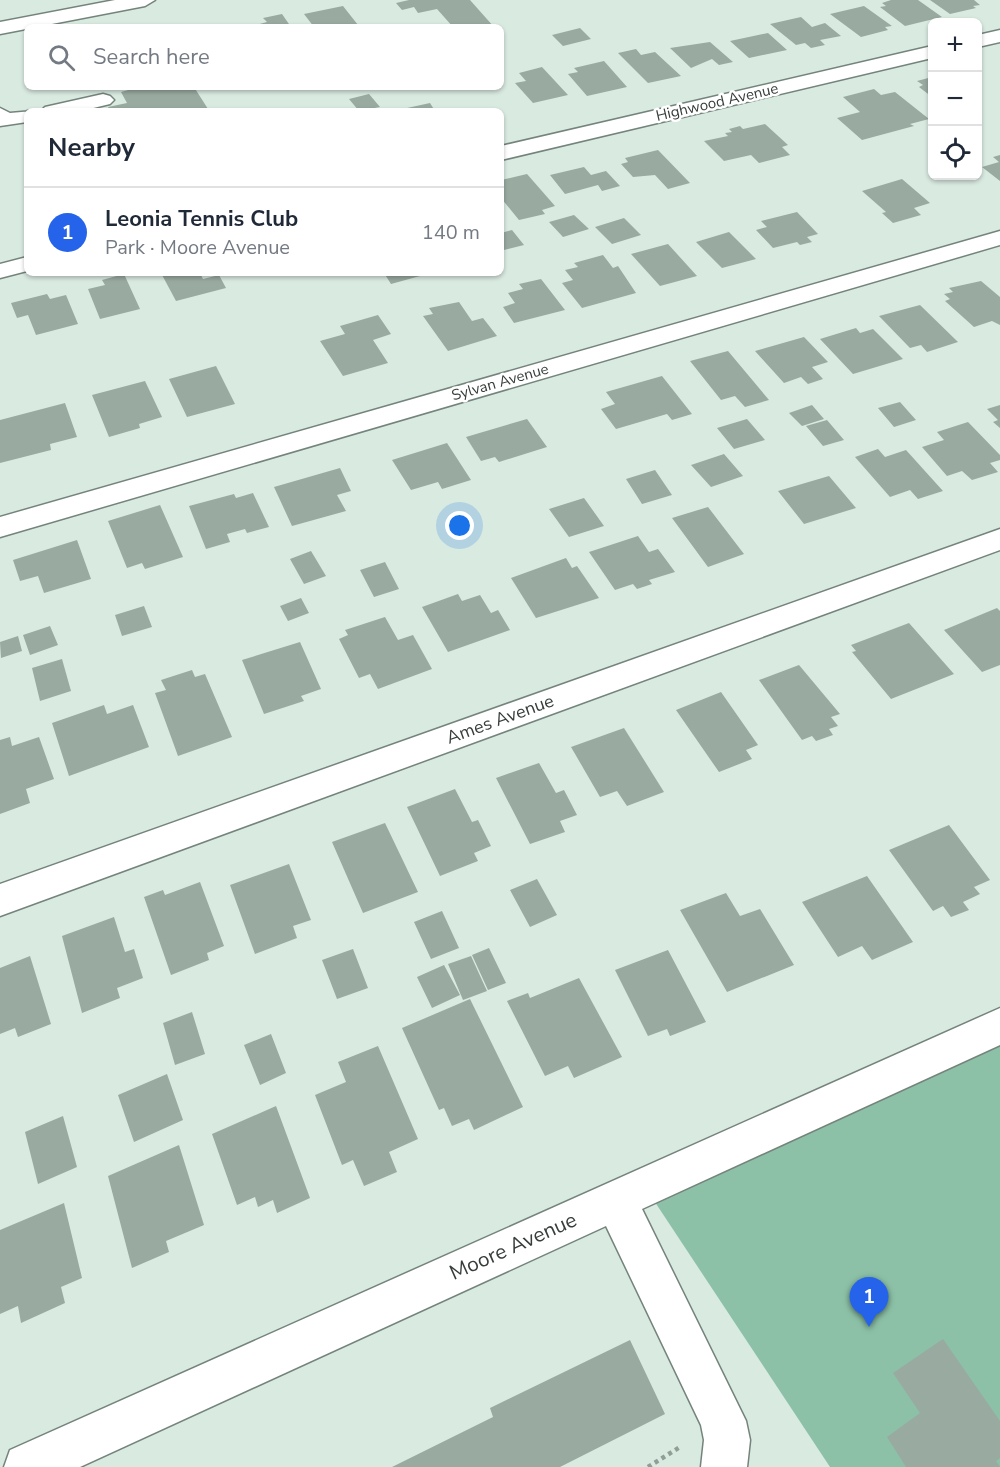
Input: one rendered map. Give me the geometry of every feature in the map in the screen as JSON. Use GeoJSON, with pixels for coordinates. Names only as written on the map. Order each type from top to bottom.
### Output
{"type":"FeatureCollection","features":[{"type":"Feature","properties":{"kind":"street"},"geometry":{"type":"LineString","coordinates":[[0,28],[145,0]]}},
{"type":"Feature","properties":{"kind":"street"},"geometry":{"type":"LineString","coordinates":[[982,40],[1000,36]]}},
{"type":"Feature","properties":{"kind":"street","name":"Highwood Avenue"},"geometry":{"type":"LineString","coordinates":[[504,152],[928,53]]}},
{"type":"Feature","properties":{"kind":"street"},"geometry":{"type":"LineString","coordinates":[[66,108],[103,100]]}},
{"type":"Feature","properties":{"kind":"street"},"geometry":{"type":"LineString","coordinates":[[0,114],[5,121],[24,117]]}},
{"type":"Feature","properties":{"kind":"street","name":"Sylvan Avenue"},"geometry":{"type":"LineString","coordinates":[[0,527],[1000,238]]}},
{"type":"Feature","properties":{"kind":"street"},"geometry":{"type":"LineString","coordinates":[[0,271],[24,265]]}},
{"type":"Feature","properties":{"kind":"street","name":"Ames Avenue"},"geometry":{"type":"LineString","coordinates":[[0,900],[1000,539]]}},
{"type":"Feature","properties":{"kind":"street","name":"Moore Avenue"},"geometry":{"type":"LineString","coordinates":[[27,1467],[1000,1026]]}},
{"type":"Feature","properties":{"kind":"street"},"geometry":{"type":"LineString","coordinates":[[615,1200],[723,1421],[727,1440],[724,1467]]}},
{"type":"Feature","properties":{"kind":"green space"},"geometry":{"type":"Polygon","coordinates":[[[1000,1026],[1000,1467],[830,1467],[645,1187],[1000,1026]]]}},
{"type":"Feature","properties":{"kind":"building"},"geometry":{"type":"Polygon","coordinates":[[[409,0],[470,0],[491,24],[450,24],[437,9],[418,13],[414,7],[402,10],[396,3],[409,0]]]}},
{"type":"Feature","properties":{"kind":"building"},"geometry":{"type":"Polygon","coordinates":[[[891,0],[918,0],[942,17],[928,18],[928,20],[905,26],[880,7],[886,6],[882,3],[891,0]]]}},
{"type":"Feature","properties":{"kind":"building"},"geometry":{"type":"Polygon","coordinates":[[[930,0],[974,0],[980,5],[950,14],[930,0]]]}},
{"type":"Feature","properties":{"kind":"building"},"geometry":{"type":"Polygon","coordinates":[[[343,6],[357,24],[312,24],[304,14],[343,6]]]}},
{"type":"Feature","properties":{"kind":"building"},"geometry":{"type":"Polygon","coordinates":[[[864,6],[892,26],[885,27],[888,30],[861,37],[830,14],[864,6]]]}},
{"type":"Feature","properties":{"kind":"building"},"geometry":{"type":"Polygon","coordinates":[[[282,14],[289,24],[259,24],[267,22],[263,18],[282,14]]]}},
{"type":"Feature","properties":{"kind":"building"},"geometry":{"type":"Polygon","coordinates":[[[801,17],[812,27],[825,23],[841,36],[820,40],[825,45],[811,48],[805,43],[796,45],[770,24],[801,17]]]}},
{"type":"Feature","properties":{"kind":"building"},"geometry":{"type":"Polygon","coordinates":[[[580,28],[591,39],[563,46],[552,35],[580,28]]]}},
{"type":"Feature","properties":{"kind":"building"},"geometry":{"type":"Polygon","coordinates":[[[768,33],[787,50],[749,58],[730,41],[768,33]]]}},
{"type":"Feature","properties":{"kind":"building"},"geometry":{"type":"Polygon","coordinates":[[[710,42],[733,62],[719,65],[712,59],[691,68],[670,48],[710,42]]]}},
{"type":"Feature","properties":{"kind":"building"},"geometry":{"type":"Polygon","coordinates":[[[636,49],[641,55],[655,52],[681,76],[648,83],[618,53],[636,49]]]}},
{"type":"Feature","properties":{"kind":"building"},"geometry":{"type":"Polygon","coordinates":[[[604,61],[627,87],[587,96],[568,74],[578,72],[574,68],[604,61]]]}},
{"type":"Feature","properties":{"kind":"building"},"geometry":{"type":"Polygon","coordinates":[[[542,67],[568,95],[533,103],[515,83],[526,81],[519,73],[542,67]]]}},
{"type":"Feature","properties":{"kind":"building"},"geometry":{"type":"Polygon","coordinates":[[[928,78],[928,94],[919,87],[923,85],[917,81],[928,78]]]}},
{"type":"Feature","properties":{"kind":"building"},"geometry":{"type":"Polygon","coordinates":[[[874,89],[881,95],[895,92],[928,119],[910,124],[914,126],[862,140],[837,118],[860,112],[843,97],[874,89]]]}},
{"type":"Feature","properties":{"kind":"building"},"geometry":{"type":"Polygon","coordinates":[[[128,90],[196,90],[207,108],[108,108],[127,103],[121,92],[128,90]]]}},
{"type":"Feature","properties":{"kind":"building"},"geometry":{"type":"Polygon","coordinates":[[[369,94],[380,107],[356,108],[349,99],[369,94]]]}},
{"type":"Feature","properties":{"kind":"building"},"geometry":{"type":"Polygon","coordinates":[[[430,103],[433,108],[407,108],[430,103]]]}},
{"type":"Feature","properties":{"kind":"building"},"geometry":{"type":"Polygon","coordinates":[[[765,124],[788,145],[782,147],[790,155],[759,163],[751,155],[724,161],[704,141],[728,136],[725,133],[732,132],[729,129],[740,126],[743,129],[765,124]]]}},
{"type":"Feature","properties":{"kind":"building"},"geometry":{"type":"Polygon","coordinates":[[[658,150],[690,183],[668,189],[655,175],[633,177],[621,164],[628,162],[625,158],[658,150]]]}},
{"type":"Feature","properties":{"kind":"building"},"geometry":{"type":"Polygon","coordinates":[[[1000,155],[1000,181],[982,167],[999,162],[993,157],[1000,155]]]}},
{"type":"Feature","properties":{"kind":"building"},"geometry":{"type":"Polygon","coordinates":[[[584,167],[591,175],[606,171],[620,186],[602,191],[598,185],[565,194],[550,175],[584,167]]]}},
{"type":"Feature","properties":{"kind":"building"},"geometry":{"type":"Polygon","coordinates":[[[527,174],[555,206],[542,210],[545,214],[519,220],[504,202],[504,179],[527,174]]]}},
{"type":"Feature","properties":{"kind":"building"},"geometry":{"type":"Polygon","coordinates":[[[902,179],[930,203],[914,208],[921,215],[893,223],[882,213],[886,212],[862,191],[902,179]]]}},
{"type":"Feature","properties":{"kind":"building"},"geometry":{"type":"Polygon","coordinates":[[[797,212],[818,234],[807,237],[812,242],[800,245],[797,242],[773,248],[756,230],[767,227],[761,221],[797,212]]]}},
{"type":"Feature","properties":{"kind":"building"},"geometry":{"type":"Polygon","coordinates":[[[574,215],[589,229],[563,237],[549,222],[574,215]]]}},
{"type":"Feature","properties":{"kind":"building"},"geometry":{"type":"Polygon","coordinates":[[[624,218],[641,235],[612,244],[595,227],[624,218]]]}},
{"type":"Feature","properties":{"kind":"building"},"geometry":{"type":"Polygon","coordinates":[[[512,230],[524,245],[504,250],[504,232],[512,230]]]}},
{"type":"Feature","properties":{"kind":"building"},"geometry":{"type":"Polygon","coordinates":[[[729,232],[756,259],[722,268],[696,242],[729,232]]]}},
{"type":"Feature","properties":{"kind":"building"},"geometry":{"type":"Polygon","coordinates":[[[668,244],[697,276],[660,286],[631,254],[668,244]]]}},
{"type":"Feature","properties":{"kind":"building"},"geometry":{"type":"Polygon","coordinates":[[[603,255],[613,268],[618,266],[636,293],[582,308],[562,283],[573,280],[565,270],[578,267],[574,263],[603,255]]]}},
{"type":"Feature","properties":{"kind":"building"},"geometry":{"type":"Polygon","coordinates":[[[125,276],[140,309],[100,319],[88,289],[105,285],[102,280],[125,276]]]}},
{"type":"Feature","properties":{"kind":"building"},"geometry":{"type":"Polygon","coordinates":[[[163,276],[202,276],[203,279],[220,276],[226,288],[176,301],[163,276]]]}},
{"type":"Feature","properties":{"kind":"building"},"geometry":{"type":"Polygon","coordinates":[[[386,276],[420,276],[391,284],[386,276]]]}},
{"type":"Feature","properties":{"kind":"building"},"geometry":{"type":"Polygon","coordinates":[[[541,279],[565,310],[514,323],[503,307],[515,303],[508,293],[523,289],[519,284],[541,279]]]}},
{"type":"Feature","properties":{"kind":"building"},"geometry":{"type":"Polygon","coordinates":[[[981,281],[1000,297],[1000,325],[992,321],[974,327],[945,301],[950,299],[944,294],[953,292],[949,288],[981,281]]]}},
{"type":"Feature","properties":{"kind":"building"},"geometry":{"type":"Polygon","coordinates":[[[47,294],[50,299],[66,295],[78,324],[36,335],[28,315],[17,318],[11,303],[47,294]]]}},
{"type":"Feature","properties":{"kind":"building"},"geometry":{"type":"Polygon","coordinates":[[[459,302],[472,321],[483,318],[497,336],[448,351],[423,316],[433,314],[429,308],[459,302]]]}},
{"type":"Feature","properties":{"kind":"building"},"geometry":{"type":"Polygon","coordinates":[[[920,305],[958,342],[927,352],[921,345],[910,348],[879,316],[920,305]]]}},
{"type":"Feature","properties":{"kind":"building"},"geometry":{"type":"Polygon","coordinates":[[[378,315],[391,334],[373,340],[388,363],[343,376],[320,341],[345,334],[340,326],[378,315]]]}},
{"type":"Feature","properties":{"kind":"building"},"geometry":{"type":"Polygon","coordinates":[[[856,328],[860,333],[873,329],[903,359],[853,374],[820,339],[856,328]]]}},
{"type":"Feature","properties":{"kind":"building"},"geometry":{"type":"Polygon","coordinates":[[[804,337],[828,362],[812,367],[823,379],[808,384],[801,377],[784,383],[755,351],[804,337]]]}},
{"type":"Feature","properties":{"kind":"building"},"geometry":{"type":"Polygon","coordinates":[[[728,351],[769,400],[745,407],[735,396],[721,400],[690,361],[728,351]]]}},
{"type":"Feature","properties":{"kind":"building"},"geometry":{"type":"Polygon","coordinates":[[[216,366],[235,404],[187,417],[169,379],[216,366]]]}},
{"type":"Feature","properties":{"kind":"building"},"geometry":{"type":"Polygon","coordinates":[[[662,376],[692,414],[672,420],[667,414],[616,429],[601,409],[615,404],[606,392],[662,376]]]}},
{"type":"Feature","properties":{"kind":"building"},"geometry":{"type":"Polygon","coordinates":[[[145,381],[162,417],[139,424],[140,428],[109,437],[92,395],[145,381]]]}},
{"type":"Feature","properties":{"kind":"building"},"geometry":{"type":"Polygon","coordinates":[[[900,402],[916,420],[894,427],[878,408],[900,402]]]}},
{"type":"Feature","properties":{"kind":"building"},"geometry":{"type":"Polygon","coordinates":[[[65,403],[77,437],[50,444],[51,450],[0,463],[0,420],[65,403]]]}},
{"type":"Feature","properties":{"kind":"building"},"geometry":{"type":"Polygon","coordinates":[[[812,405],[824,419],[802,426],[789,413],[812,405]]]}},
{"type":"Feature","properties":{"kind":"building"},"geometry":{"type":"Polygon","coordinates":[[[1000,405],[1000,428],[993,422],[998,420],[987,409],[1000,405]]]}},
{"type":"Feature","properties":{"kind":"building"},"geometry":{"type":"Polygon","coordinates":[[[527,419],[547,447],[499,462],[495,457],[481,461],[466,437],[527,419]]]}},
{"type":"Feature","properties":{"kind":"building"},"geometry":{"type":"Polygon","coordinates":[[[747,419],[765,440],[734,449],[717,428],[747,419]]]}},
{"type":"Feature","properties":{"kind":"building"},"geometry":{"type":"Polygon","coordinates":[[[827,420],[844,440],[823,446],[806,426],[827,420]]]}},
{"type":"Feature","properties":{"kind":"building"},"geometry":{"type":"Polygon","coordinates":[[[968,422],[1000,455],[1000,460],[990,463],[998,472],[972,480],[962,471],[947,476],[922,447],[944,440],[937,432],[968,422]]]}},
{"type":"Feature","properties":{"kind":"building"},"geometry":{"type":"Polygon","coordinates":[[[447,443],[471,480],[442,489],[438,482],[411,490],[392,460],[447,443]]]}},
{"type":"Feature","properties":{"kind":"building"},"geometry":{"type":"Polygon","coordinates":[[[878,449],[885,457],[906,450],[943,491],[918,499],[910,490],[890,497],[855,457],[878,449]]]}},
{"type":"Feature","properties":{"kind":"building"},"geometry":{"type":"Polygon","coordinates":[[[724,454],[743,476],[711,487],[691,465],[724,454]]]}},
{"type":"Feature","properties":{"kind":"building"},"geometry":{"type":"Polygon","coordinates":[[[340,468],[351,491],[337,495],[346,511],[292,526],[274,487],[340,468]]]}},
{"type":"Feature","properties":{"kind":"building"},"geometry":{"type":"Polygon","coordinates":[[[655,470],[672,495],[642,504],[626,479],[655,470]]]}},
{"type":"Feature","properties":{"kind":"building"},"geometry":{"type":"Polygon","coordinates":[[[829,476],[856,508],[804,524],[778,491],[829,476]]]}},
{"type":"Feature","properties":{"kind":"building"},"geometry":{"type":"Polygon","coordinates":[[[253,493],[269,527],[247,533],[245,529],[227,534],[230,542],[206,549],[189,506],[234,494],[236,498],[253,493]]]}},
{"type":"Feature","properties":{"kind":"building"},"geometry":{"type":"Polygon","coordinates":[[[584,498],[604,526],[569,537],[549,509],[584,498]]]}},
{"type":"Feature","properties":{"kind":"building"},"geometry":{"type":"Polygon","coordinates":[[[160,505],[183,557],[145,569],[142,563],[127,568],[108,521],[160,505]]]}},
{"type":"Feature","properties":{"kind":"building"},"geometry":{"type":"Polygon","coordinates":[[[708,507],[744,554],[708,567],[672,518],[708,507]]]}},
{"type":"Feature","properties":{"kind":"building"},"geometry":{"type":"Polygon","coordinates":[[[638,536],[649,552],[658,549],[675,572],[649,580],[652,584],[637,589],[633,584],[615,590],[589,552],[638,536]]]}},
{"type":"Feature","properties":{"kind":"building"},"geometry":{"type":"Polygon","coordinates":[[[77,540],[91,579],[44,593],[38,576],[20,581],[13,560],[77,540]]]}},
{"type":"Feature","properties":{"kind":"building"},"geometry":{"type":"Polygon","coordinates":[[[311,551],[326,576],[304,584],[290,559],[311,551]]]}},
{"type":"Feature","properties":{"kind":"building"},"geometry":{"type":"Polygon","coordinates":[[[566,558],[572,568],[577,566],[599,598],[536,618],[511,578],[566,558]]]}},
{"type":"Feature","properties":{"kind":"building"},"geometry":{"type":"Polygon","coordinates":[[[385,562],[399,589],[374,597],[360,570],[385,562]]]}},
{"type":"Feature","properties":{"kind":"building"},"geometry":{"type":"Polygon","coordinates":[[[458,594],[462,601],[480,595],[491,613],[498,610],[510,630],[448,652],[422,607],[458,594]]]}},
{"type":"Feature","properties":{"kind":"building"},"geometry":{"type":"Polygon","coordinates":[[[301,598],[309,613],[288,621],[280,606],[301,598]]]}},
{"type":"Feature","properties":{"kind":"building"},"geometry":{"type":"Polygon","coordinates":[[[144,606],[152,627],[122,636],[115,615],[144,606]]]}},
{"type":"Feature","properties":{"kind":"building"},"geometry":{"type":"Polygon","coordinates":[[[997,608],[1000,611],[1000,665],[982,672],[944,630],[997,608]]]}},
{"type":"Feature","properties":{"kind":"building"},"geometry":{"type":"Polygon","coordinates":[[[385,617],[398,640],[413,635],[432,669],[378,689],[370,674],[359,678],[339,639],[348,635],[345,630],[385,617]]]}},
{"type":"Feature","properties":{"kind":"building"},"geometry":{"type":"Polygon","coordinates":[[[909,623],[954,674],[891,699],[852,652],[856,651],[851,645],[909,623]]]}},
{"type":"Feature","properties":{"kind":"building"},"geometry":{"type":"Polygon","coordinates":[[[50,626],[58,645],[30,655],[23,635],[50,626]]]}},
{"type":"Feature","properties":{"kind":"building"},"geometry":{"type":"Polygon","coordinates":[[[18,636],[22,651],[1,658],[0,642],[18,636]]]}},
{"type":"Feature","properties":{"kind":"building"},"geometry":{"type":"Polygon","coordinates":[[[300,642],[321,689],[301,696],[304,701],[264,714],[242,660],[300,642]]]}},
{"type":"Feature","properties":{"kind":"building"},"geometry":{"type":"Polygon","coordinates":[[[62,659],[71,691],[40,701],[32,668],[62,659]]]}},
{"type":"Feature","properties":{"kind":"building"},"geometry":{"type":"Polygon","coordinates":[[[799,665],[840,714],[831,717],[838,726],[829,729],[833,735],[816,741],[812,736],[802,740],[759,680],[799,665]]]}},
{"type":"Feature","properties":{"kind":"building"},"geometry":{"type":"Polygon","coordinates":[[[192,670],[195,677],[205,674],[232,737],[178,756],[155,693],[166,690],[161,680],[192,670]]]}},
{"type":"Feature","properties":{"kind":"building"},"geometry":{"type":"Polygon","coordinates":[[[721,692],[758,745],[746,750],[752,759],[719,772],[676,710],[721,692]]]}},
{"type":"Feature","properties":{"kind":"building"},"geometry":{"type":"Polygon","coordinates":[[[104,705],[107,714],[133,705],[149,747],[69,776],[52,723],[104,705]]]}},
{"type":"Feature","properties":{"kind":"building"},"geometry":{"type":"Polygon","coordinates":[[[624,728],[664,792],[627,806],[617,791],[600,797],[571,747],[624,728]]]}},
{"type":"Feature","properties":{"kind":"building"},"geometry":{"type":"Polygon","coordinates":[[[10,737],[12,746],[39,737],[54,779],[26,789],[30,803],[0,814],[0,740],[10,737]]]}},
{"type":"Feature","properties":{"kind":"building"},"geometry":{"type":"Polygon","coordinates":[[[539,763],[556,793],[564,790],[577,815],[560,821],[565,832],[530,844],[496,778],[539,763]]]}},
{"type":"Feature","properties":{"kind":"building"},"geometry":{"type":"Polygon","coordinates":[[[455,789],[472,822],[478,820],[491,846],[474,853],[478,861],[440,876],[407,807],[455,789]]]}},
{"type":"Feature","properties":{"kind":"building"},"geometry":{"type":"Polygon","coordinates":[[[385,823],[418,892],[363,913],[332,842],[385,823]]]}},
{"type":"Feature","properties":{"kind":"building"},"geometry":{"type":"Polygon","coordinates":[[[949,825],[990,880],[974,887],[980,894],[963,902],[969,910],[951,917],[943,906],[933,911],[889,850],[949,825]]]}},
{"type":"Feature","properties":{"kind":"building"},"geometry":{"type":"Polygon","coordinates":[[[289,864],[311,920],[293,926],[297,938],[255,954],[230,885],[289,864]]]}},
{"type":"Feature","properties":{"kind":"building"},"geometry":{"type":"Polygon","coordinates":[[[867,876],[913,942],[872,960],[862,946],[838,957],[802,902],[867,876]]]}},
{"type":"Feature","properties":{"kind":"building"},"geometry":{"type":"Polygon","coordinates":[[[537,879],[557,915],[530,927],[510,890],[537,879]]]}},
{"type":"Feature","properties":{"kind":"building"},"geometry":{"type":"Polygon","coordinates":[[[200,882],[224,946],[207,953],[209,960],[171,975],[144,897],[163,890],[165,895],[200,882]]]}},
{"type":"Feature","properties":{"kind":"building"},"geometry":{"type":"Polygon","coordinates":[[[726,893],[740,916],[760,909],[794,965],[727,992],[680,910],[726,893]]]}},
{"type":"Feature","properties":{"kind":"building"},"geometry":{"type":"Polygon","coordinates":[[[442,911],[459,948],[431,959],[414,922],[442,911]]]}},
{"type":"Feature","properties":{"kind":"building"},"geometry":{"type":"Polygon","coordinates":[[[114,917],[125,952],[134,949],[143,978],[117,988],[120,998],[82,1013],[62,936],[114,917]]]}},
{"type":"Feature","properties":{"kind":"building"},"geometry":{"type":"Polygon","coordinates":[[[489,948],[506,983],[488,990],[472,955],[489,948]]]}},
{"type":"Feature","properties":{"kind":"building"},"geometry":{"type":"Polygon","coordinates":[[[353,949],[368,988],[337,999],[322,960],[353,949]]]}},
{"type":"Feature","properties":{"kind":"building"},"geometry":{"type":"Polygon","coordinates":[[[668,950],[706,1022],[670,1036],[667,1029],[648,1036],[615,970],[668,950]]]}},
{"type":"Feature","properties":{"kind":"building"},"geometry":{"type":"Polygon","coordinates":[[[30,956],[51,1024],[18,1037],[15,1028],[0,1034],[0,968],[30,956]]]}},
{"type":"Feature","properties":{"kind":"building"},"geometry":{"type":"Polygon","coordinates":[[[471,956],[487,991],[463,1000],[448,964],[471,956]]]}},
{"type":"Feature","properties":{"kind":"building"},"geometry":{"type":"Polygon","coordinates":[[[444,965],[460,995],[432,1008],[417,977],[444,965]]]}},
{"type":"Feature","properties":{"kind":"building"},"geometry":{"type":"Polygon","coordinates":[[[579,978],[622,1057],[574,1078],[568,1066],[545,1076],[507,1001],[528,993],[530,998],[579,978]]]}},
{"type":"Feature","properties":{"kind":"building"},"geometry":{"type":"Polygon","coordinates":[[[470,999],[523,1107],[474,1130],[469,1119],[452,1126],[444,1108],[439,1110],[402,1028],[470,999]]]}},
{"type":"Feature","properties":{"kind":"building"},"geometry":{"type":"Polygon","coordinates":[[[192,1012],[205,1054],[175,1065],[163,1023],[192,1012]]]}},
{"type":"Feature","properties":{"kind":"building"},"geometry":{"type":"Polygon","coordinates":[[[271,1034],[286,1073],[260,1085],[244,1045],[271,1034]]]}},
{"type":"Feature","properties":{"kind":"building"},"geometry":{"type":"Polygon","coordinates":[[[378,1046],[418,1139],[389,1152],[397,1172],[364,1186],[353,1160],[342,1165],[315,1095],[346,1082],[338,1062],[378,1046]]]}},
{"type":"Feature","properties":{"kind":"building"},"geometry":{"type":"Polygon","coordinates":[[[167,1074],[183,1120],[134,1142],[118,1095],[167,1074]]]}},
{"type":"Feature","properties":{"kind":"building"},"geometry":{"type":"Polygon","coordinates":[[[276,1106],[310,1198],[277,1213],[273,1200],[258,1207],[255,1197],[237,1205],[212,1134],[276,1106]]]}},
{"type":"Feature","properties":{"kind":"building"},"geometry":{"type":"Polygon","coordinates":[[[63,1116],[77,1167],[38,1184],[25,1132],[63,1116]]]}},
{"type":"Feature","properties":{"kind":"building"},"geometry":{"type":"Polygon","coordinates":[[[179,1145],[204,1225],[166,1241],[169,1252],[132,1268],[108,1176],[179,1145]]]}},
{"type":"Feature","properties":{"kind":"building"},"geometry":{"type":"Polygon","coordinates":[[[64,1203],[82,1278],[61,1287],[65,1303],[21,1323],[18,1306],[0,1314],[0,1230],[64,1203]]]}},
{"type":"Feature","properties":{"kind":"building"},"geometry":{"type":"Polygon","coordinates":[[[943,1339],[1000,1421],[1000,1458],[996,1461],[1000,1467],[906,1467],[887,1437],[920,1413],[893,1373],[943,1339]]]}},
{"type":"Feature","properties":{"kind":"building"},"geometry":{"type":"Polygon","coordinates":[[[630,1340],[665,1414],[560,1467],[392,1467],[493,1417],[490,1408],[630,1340]]]}},
{"type":"Feature","properties":{"kind":"place","name":"Leonia Tennis Club"},"geometry":{"type":"Point","coordinates":[869,1327]}}]}
